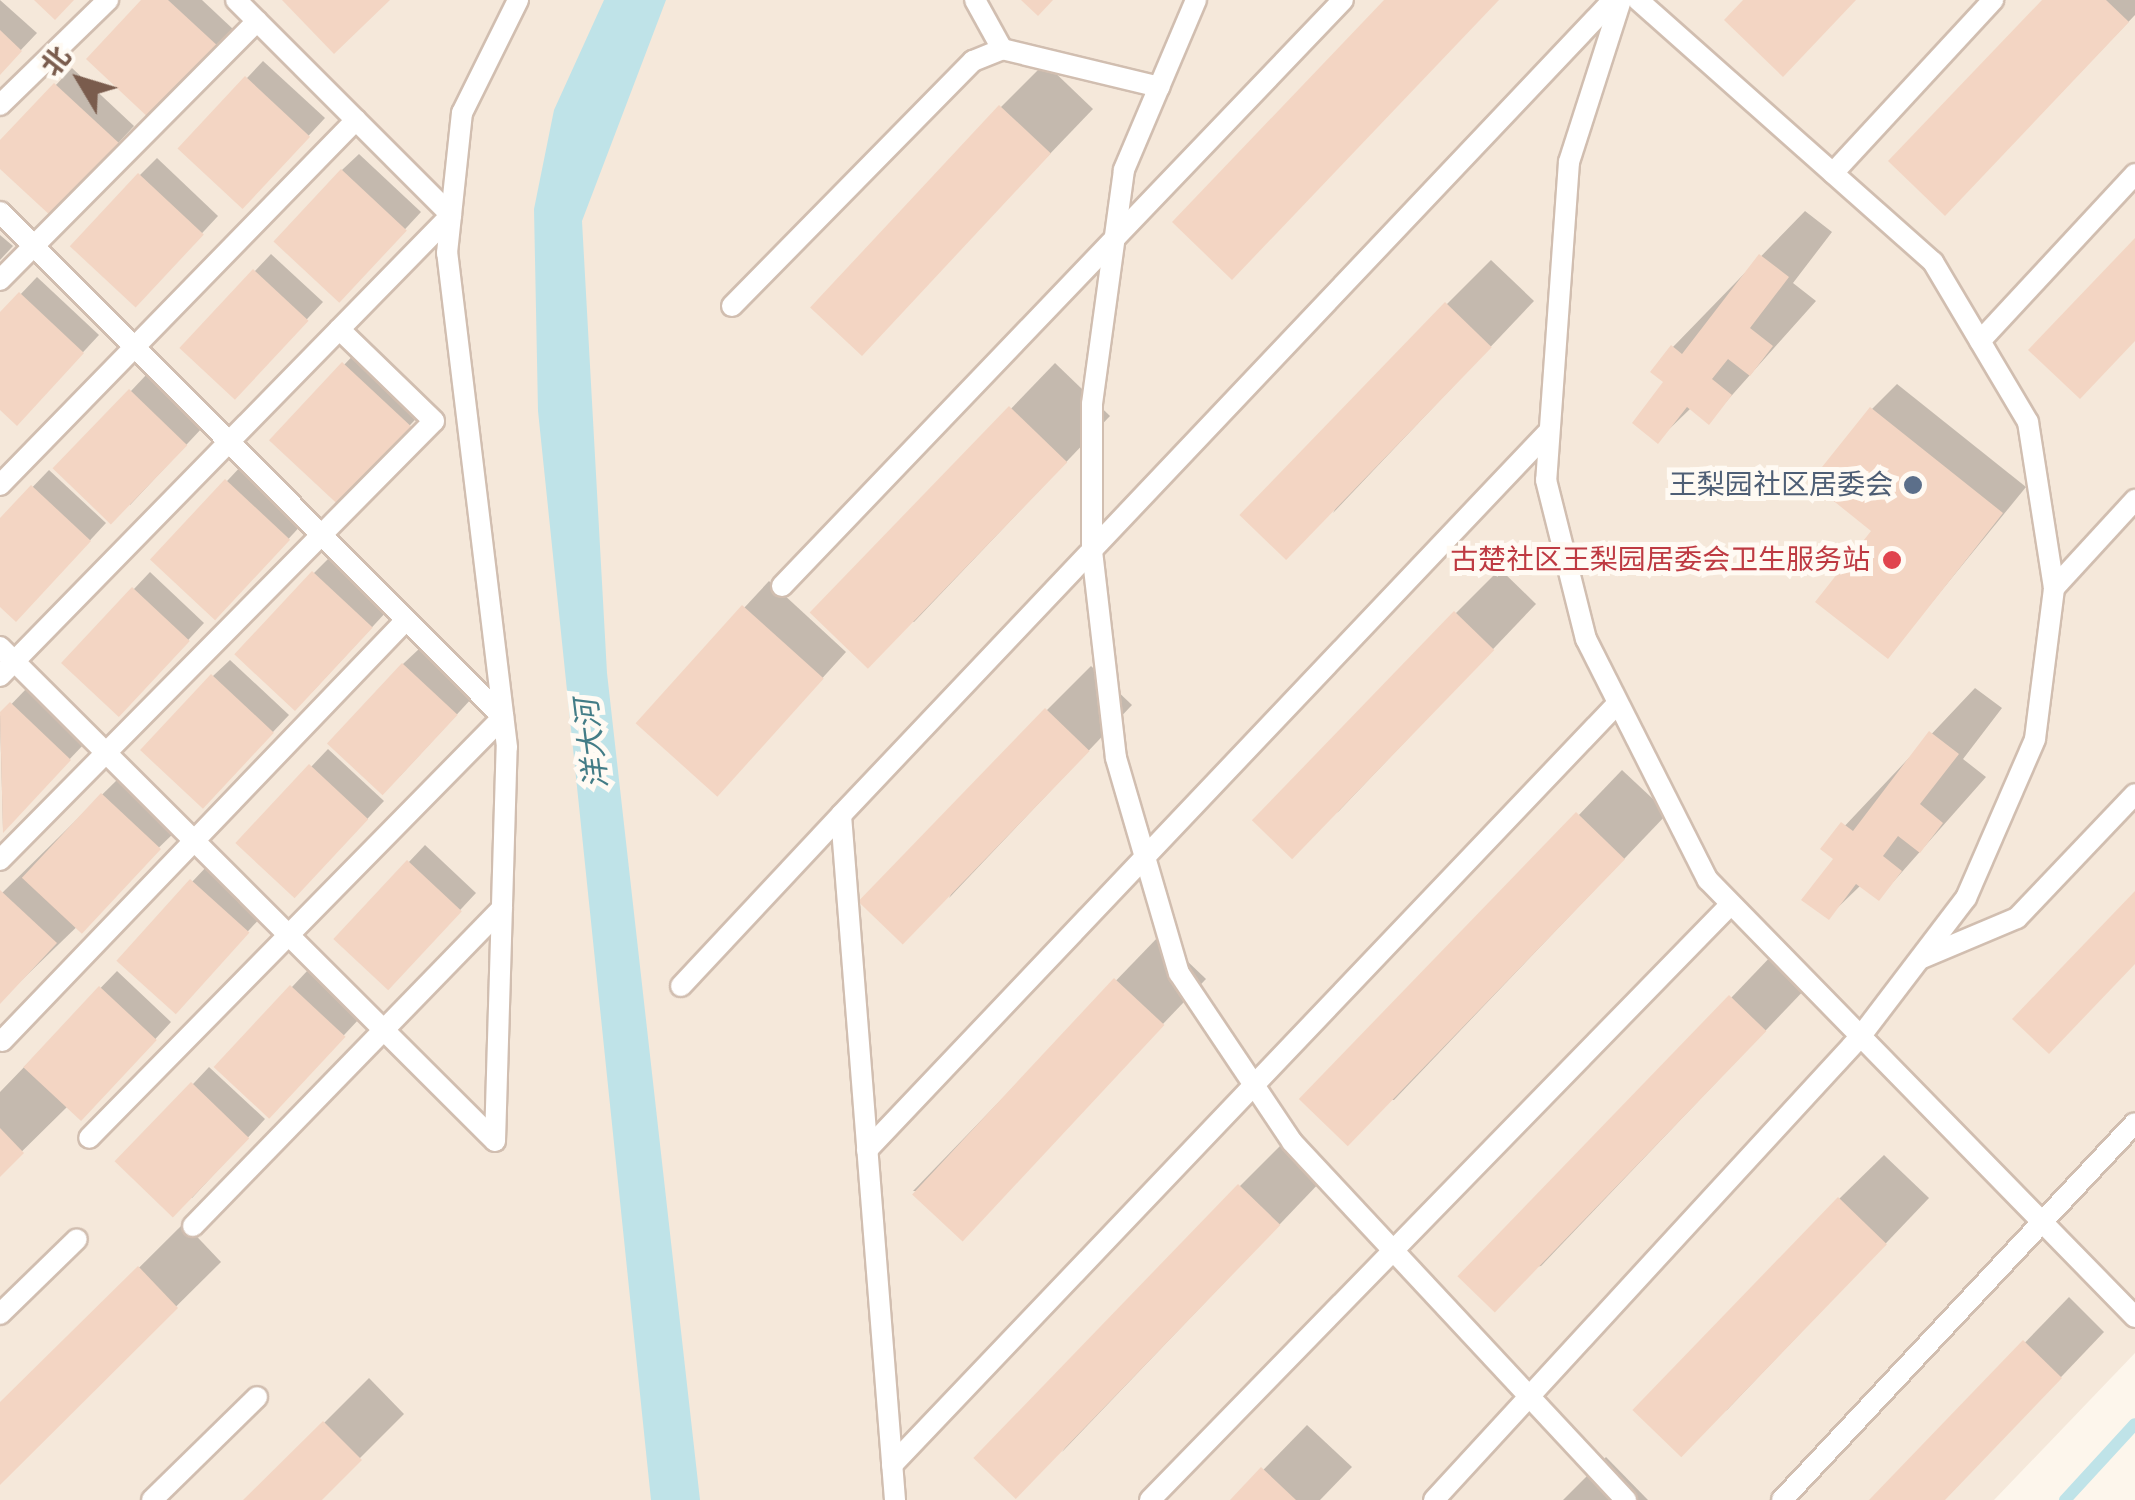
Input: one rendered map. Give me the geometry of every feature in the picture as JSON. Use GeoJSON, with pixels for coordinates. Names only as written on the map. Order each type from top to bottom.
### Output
{"type":"FeatureCollection","features":[{"type":"Feature","properties":{"kind":"lane"},"geometry":{"type":"LineString","coordinates":[[0,105],[108,0]]}},
{"type":"Feature","properties":{"kind":"lane"},"geometry":{"type":"LineString","coordinates":[[236,0],[451,215]]}},
{"type":"Feature","properties":{"kind":"lane"},"geometry":{"type":"LineString","coordinates":[[451,215],[229,442],[5,662],[106,753],[495,1142],[502,908],[502,717],[472,502],[451,215],[462,113],[518,0]]}},
{"type":"Feature","properties":{"kind":"lane"},"geometry":{"type":"LineString","coordinates":[[974,0],[1002,49]]}},
{"type":"Feature","properties":{"kind":"lane"},"geometry":{"type":"LineString","coordinates":[[1196,0],[1124,170],[1092,404],[1092,551],[1116,758],[1179,974],[1292,1142],[1626,1500]]}},
{"type":"Feature","properties":{"kind":"lane"},"geometry":{"type":"LineString","coordinates":[[782,586],[1344,0]]}},
{"type":"Feature","properties":{"kind":"lane"},"geometry":{"type":"LineString","coordinates":[[681,986],[1613,0]]}},
{"type":"Feature","properties":{"kind":"lane"},"geometry":{"type":"LineString","coordinates":[[1620,0],[1568,162],[1546,480],[1586,638],[1708,880],[2135,1317]]}},
{"type":"Feature","properties":{"kind":"lane"},"geometry":{"type":"LineString","coordinates":[[1434,1500],[1860,1037],[1966,898],[2035,739],[2054,588],[2028,422],[1933,262],[1638,0]]}},
{"type":"Feature","properties":{"kind":"lane"},"geometry":{"type":"LineString","coordinates":[[1833,173],[1994,0]]}},
{"type":"Feature","properties":{"kind":"lane"},"geometry":{"type":"LineString","coordinates":[[0,280],[257,21]]}},
{"type":"Feature","properties":{"kind":"lane"},"geometry":{"type":"LineString","coordinates":[[732,306],[973,61],[1002,49],[1159,88]]}},
{"type":"Feature","properties":{"kind":"lane"},"geometry":{"type":"LineString","coordinates":[[0,485],[356,120]]}},
{"type":"Feature","properties":{"kind":"lane"},"geometry":{"type":"LineString","coordinates":[[1980,341],[2135,174]]}},
{"type":"Feature","properties":{"kind":"lane"},"geometry":{"type":"LineString","coordinates":[[0,212],[502,717]]}},
{"type":"Feature","properties":{"kind":"lane"},"geometry":{"type":"LineString","coordinates":[[0,860],[434,421],[339,330]]}},
{"type":"Feature","properties":{"kind":"lane"},"geometry":{"type":"LineString","coordinates":[[867,1150],[1549,431]]}},
{"type":"Feature","properties":{"kind":"lane"},"geometry":{"type":"LineString","coordinates":[[2054,588],[2135,500]]}},
{"type":"Feature","properties":{"kind":"lane"},"geometry":{"type":"LineString","coordinates":[[2,1040],[406,620]]}},
{"type":"Feature","properties":{"kind":"lane"},"geometry":{"type":"LineString","coordinates":[[892,1464],[1618,703]]}},
{"type":"Feature","properties":{"kind":"lane"},"geometry":{"type":"LineString","coordinates":[[89,1138],[502,717]]}},
{"type":"Feature","properties":{"kind":"lane"},"geometry":{"type":"LineString","coordinates":[[1920,959],[2017,918],[2135,794]]}},
{"type":"Feature","properties":{"kind":"lane"},"geometry":{"type":"LineString","coordinates":[[841,815],[894,1500]]}},
{"type":"Feature","properties":{"kind":"lane"},"geometry":{"type":"LineString","coordinates":[[1150,1500],[1731,904]]}},
{"type":"Feature","properties":{"kind":"lane"},"geometry":{"type":"LineString","coordinates":[[193,1226],[502,908]]}},
{"type":"Feature","properties":{"kind":"lane"},"geometry":{"type":"LineString","coordinates":[[1782,1500],[2135,1122]]}},
{"type":"Feature","properties":{"kind":"lane"},"geometry":{"type":"LineString","coordinates":[[0,1314],[77,1239]]}},
{"type":"Feature","properties":{"kind":"lane"},"geometry":{"type":"LineString","coordinates":[[152,1500],[256,1397]]}},
{"type":"Feature","properties":{"kind":"shaded area"},"geometry":{"type":"Polygon","coordinates":[[[0,0],[2135,0],[2135,1353],[1994,1500],[0,1500],[0,0]]]}},
{"type":"Feature","properties":{"kind":"water","name":"洋大河"},"geometry":{"type":"Polygon","coordinates":[[[604,0],[666,0],[582,221],[607,673],[700,1500],[651,1500],[538,411],[534,209],[554,110],[604,0]]]}},
{"type":"Feature","properties":{"kind":"building"},"geometry":{"type":"Polygon","coordinates":[[[34,0],[74,0],[55,20],[34,0]]]}},
{"type":"Feature","properties":{"kind":"building"},"geometry":{"type":"Polygon","coordinates":[[[141,0],[168,0],[220,48],[152,121],[86,59],[141,0]]]}},
{"type":"Feature","properties":{"kind":"building"},"geometry":{"type":"Polygon","coordinates":[[[282,0],[390,0],[334,54],[282,0]]]}},
{"type":"Feature","properties":{"kind":"building"},"geometry":{"type":"Polygon","coordinates":[[[1021,0],[1053,0],[1038,16],[1021,0]]]}},
{"type":"Feature","properties":{"kind":"building"},"geometry":{"type":"Polygon","coordinates":[[[1384,0],[1499,0],[1232,280],[1172,222],[1384,0]]]}},
{"type":"Feature","properties":{"kind":"building"},"geometry":{"type":"Polygon","coordinates":[[[1743,0],[1856,0],[1783,77],[1724,20],[1743,0]]]}},
{"type":"Feature","properties":{"kind":"building"},"geometry":{"type":"Polygon","coordinates":[[[2042,0],[2106,0],[2129,22],[1945,216],[1888,161],[2042,0]]]}},
{"type":"Feature","properties":{"kind":"building"},"geometry":{"type":"Polygon","coordinates":[[[0,30],[22,51],[0,75],[0,30]]]}},
{"type":"Feature","properties":{"kind":"building"},"geometry":{"type":"Polygon","coordinates":[[[245,76],[310,137],[243,209],[177,148],[245,76]]]}},
{"type":"Feature","properties":{"kind":"building"},"geometry":{"type":"Polygon","coordinates":[[[54,83],[120,144],[52,217],[0,169],[0,140],[54,83]]]}},
{"type":"Feature","properties":{"kind":"building"},"geometry":{"type":"Polygon","coordinates":[[[999,105],[1051,153],[862,356],[810,308],[999,105]]]}},
{"type":"Feature","properties":{"kind":"building"},"geometry":{"type":"Polygon","coordinates":[[[341,169],[407,230],[339,303],[273,241],[341,169]]]}},
{"type":"Feature","properties":{"kind":"building"},"geometry":{"type":"Polygon","coordinates":[[[138,173],[204,234],[136,308],[70,246],[138,173]]]}},
{"type":"Feature","properties":{"kind":"building"},"geometry":{"type":"Polygon","coordinates":[[[2135,238],[2135,341],[2080,399],[2028,350],[2135,238]]]}},
{"type":"Feature","properties":{"kind":"building"},"geometry":{"type":"Polygon","coordinates":[[[1759,254],[1789,277],[1750,328],[1773,346],[1750,376],[1728,359],[1712,379],[1732,395],[1709,425],[1687,407],[1658,444],[1632,423],[1663,382],[1650,372],[1671,345],[1682,354],[1759,254]]]}},
{"type":"Feature","properties":{"kind":"building"},"geometry":{"type":"Polygon","coordinates":[[[253,269],[309,321],[235,400],[179,348],[253,269]]]}},
{"type":"Feature","properties":{"kind":"building"},"geometry":{"type":"Polygon","coordinates":[[[19,292],[84,353],[17,426],[0,410],[0,312],[19,292]]]}},
{"type":"Feature","properties":{"kind":"building"},"geometry":{"type":"Polygon","coordinates":[[[1445,302],[1492,347],[1286,560],[1239,515],[1445,302]]]}},
{"type":"Feature","properties":{"kind":"building"},"geometry":{"type":"Polygon","coordinates":[[[342,362],[411,427],[339,505],[269,440],[342,362]]]}},
{"type":"Feature","properties":{"kind":"building"},"geometry":{"type":"Polygon","coordinates":[[[129,389],[187,445],[111,524],[53,468],[129,389]]]}},
{"type":"Feature","properties":{"kind":"building"},"geometry":{"type":"Polygon","coordinates":[[[1009,406],[1067,462],[868,669],[810,612],[1009,406]]]}},
{"type":"Feature","properties":{"kind":"building"},"geometry":{"type":"Polygon","coordinates":[[[1870,407],[2003,513],[1888,659],[1815,602],[1871,531],[1810,482],[1870,407]]]}},
{"type":"Feature","properties":{"kind":"building"},"geometry":{"type":"Polygon","coordinates":[[[225,479],[290,540],[215,620],[150,559],[225,479]]]}},
{"type":"Feature","properties":{"kind":"building"},"geometry":{"type":"Polygon","coordinates":[[[31,485],[91,541],[16,622],[0,607],[0,518],[31,485]]]}},
{"type":"Feature","properties":{"kind":"building"},"geometry":{"type":"Polygon","coordinates":[[[312,571],[373,628],[295,711],[234,654],[312,571]]]}},
{"type":"Feature","properties":{"kind":"building"},"geometry":{"type":"Polygon","coordinates":[[[132,587],[190,641],[119,717],[61,663],[132,587]]]}},
{"type":"Feature","properties":{"kind":"building"},"geometry":{"type":"Polygon","coordinates":[[[742,605],[824,679],[717,797],[636,723],[742,605]]]}},
{"type":"Feature","properties":{"kind":"building"},"geometry":{"type":"Polygon","coordinates":[[[1454,611],[1494,650],[1292,859],[1252,820],[1454,611]]]}},
{"type":"Feature","properties":{"kind":"building"},"geometry":{"type":"Polygon","coordinates":[[[402,663],[458,715],[383,795],[327,743],[402,663]]]}},
{"type":"Feature","properties":{"kind":"building"},"geometry":{"type":"Polygon","coordinates":[[[211,674],[274,733],[203,809],[140,750],[211,674]]]}},
{"type":"Feature","properties":{"kind":"building"},"geometry":{"type":"Polygon","coordinates":[[[10,702],[71,760],[3,833],[0,712],[10,702]]]}},
{"type":"Feature","properties":{"kind":"building"},"geometry":{"type":"Polygon","coordinates":[[[1045,708],[1090,751],[903,945],[858,902],[1045,708]]]}},
{"type":"Feature","properties":{"kind":"building"},"geometry":{"type":"Polygon","coordinates":[[[1929,731],[1959,754],[1920,804],[1943,823],[1920,853],[1898,836],[1883,856],[1902,871],[1879,901],[1856,884],[1829,920],[1801,900],[1833,859],[1820,849],[1841,822],[1853,831],[1929,731]]]}},
{"type":"Feature","properties":{"kind":"building"},"geometry":{"type":"Polygon","coordinates":[[[309,764],[368,819],[295,898],[235,843],[309,764]]]}},
{"type":"Feature","properties":{"kind":"building"},"geometry":{"type":"Polygon","coordinates":[[[101,793],[161,849],[82,934],[22,878],[101,793]]]}},
{"type":"Feature","properties":{"kind":"building"},"geometry":{"type":"Polygon","coordinates":[[[1576,812],[1625,859],[1348,1146],[1299,1099],[1576,812]]]}},
{"type":"Feature","properties":{"kind":"building"},"geometry":{"type":"Polygon","coordinates":[[[407,860],[462,911],[388,990],[333,939],[407,860]]]}},
{"type":"Feature","properties":{"kind":"building"},"geometry":{"type":"Polygon","coordinates":[[[190,879],[249,933],[176,1014],[116,961],[190,879]]]}},
{"type":"Feature","properties":{"kind":"building"},"geometry":{"type":"Polygon","coordinates":[[[0,890],[57,943],[0,1004],[0,890]]]}},
{"type":"Feature","properties":{"kind":"building"},"geometry":{"type":"Polygon","coordinates":[[[2135,891],[2135,964],[2049,1054],[2012,1019],[2135,891]]]}},
{"type":"Feature","properties":{"kind":"building"},"geometry":{"type":"Polygon","coordinates":[[[1114,978],[1164,1025],[963,1242],[912,1194],[1114,978]]]}},
{"type":"Feature","properties":{"kind":"building"},"geometry":{"type":"Polygon","coordinates":[[[290,985],[346,1037],[269,1119],[214,1067],[290,985]]]}},
{"type":"Feature","properties":{"kind":"building"},"geometry":{"type":"Polygon","coordinates":[[[99,986],[157,1040],[81,1121],[23,1067],[99,986]]]}},
{"type":"Feature","properties":{"kind":"building"},"geometry":{"type":"Polygon","coordinates":[[[1729,995],[1766,1031],[1495,1312],[1457,1276],[1729,995]]]}},
{"type":"Feature","properties":{"kind":"building"},"geometry":{"type":"Polygon","coordinates":[[[191,1082],[249,1138],[173,1217],[115,1161],[191,1082]]]}},
{"type":"Feature","properties":{"kind":"building"},"geometry":{"type":"Polygon","coordinates":[[[0,1128],[24,1153],[0,1177],[0,1128]]]}},
{"type":"Feature","properties":{"kind":"building"},"geometry":{"type":"Polygon","coordinates":[[[1238,1184],[1280,1225],[1016,1499],[973,1458],[1238,1184]]]}},
{"type":"Feature","properties":{"kind":"building"},"geometry":{"type":"Polygon","coordinates":[[[1838,1197],[1887,1244],[1681,1457],[1632,1410],[1838,1197]]]}},
{"type":"Feature","properties":{"kind":"building"},"geometry":{"type":"Polygon","coordinates":[[[138,1266],[178,1308],[0,1485],[0,1402],[138,1266]]]}},
{"type":"Feature","properties":{"kind":"building"},"geometry":{"type":"Polygon","coordinates":[[[2023,1340],[2062,1378],[1945,1500],[1869,1500],[2023,1340]]]}},
{"type":"Feature","properties":{"kind":"building"},"geometry":{"type":"Polygon","coordinates":[[[323,1421],[362,1460],[322,1500],[243,1500],[323,1421]]]}},
{"type":"Feature","properties":{"kind":"building"},"geometry":{"type":"Polygon","coordinates":[[[1261,1467],[1296,1500],[1230,1500],[1261,1467]]]}},
{"type":"Feature","properties":{"kind":"waterway"},"geometry":{"type":"LineString","coordinates":[[2065,1500],[2135,1424]]}},
{"type":"Feature","properties":{"kind":"place","name":"王梨园社区居委会"},"geometry":{"type":"Point","coordinates":[1913,485]}},
{"type":"Feature","properties":{"kind":"place","name":"古楚社区王梨园居委会卫生服务站"},"geometry":{"type":"Point","coordinates":[1892,560]}}]}
